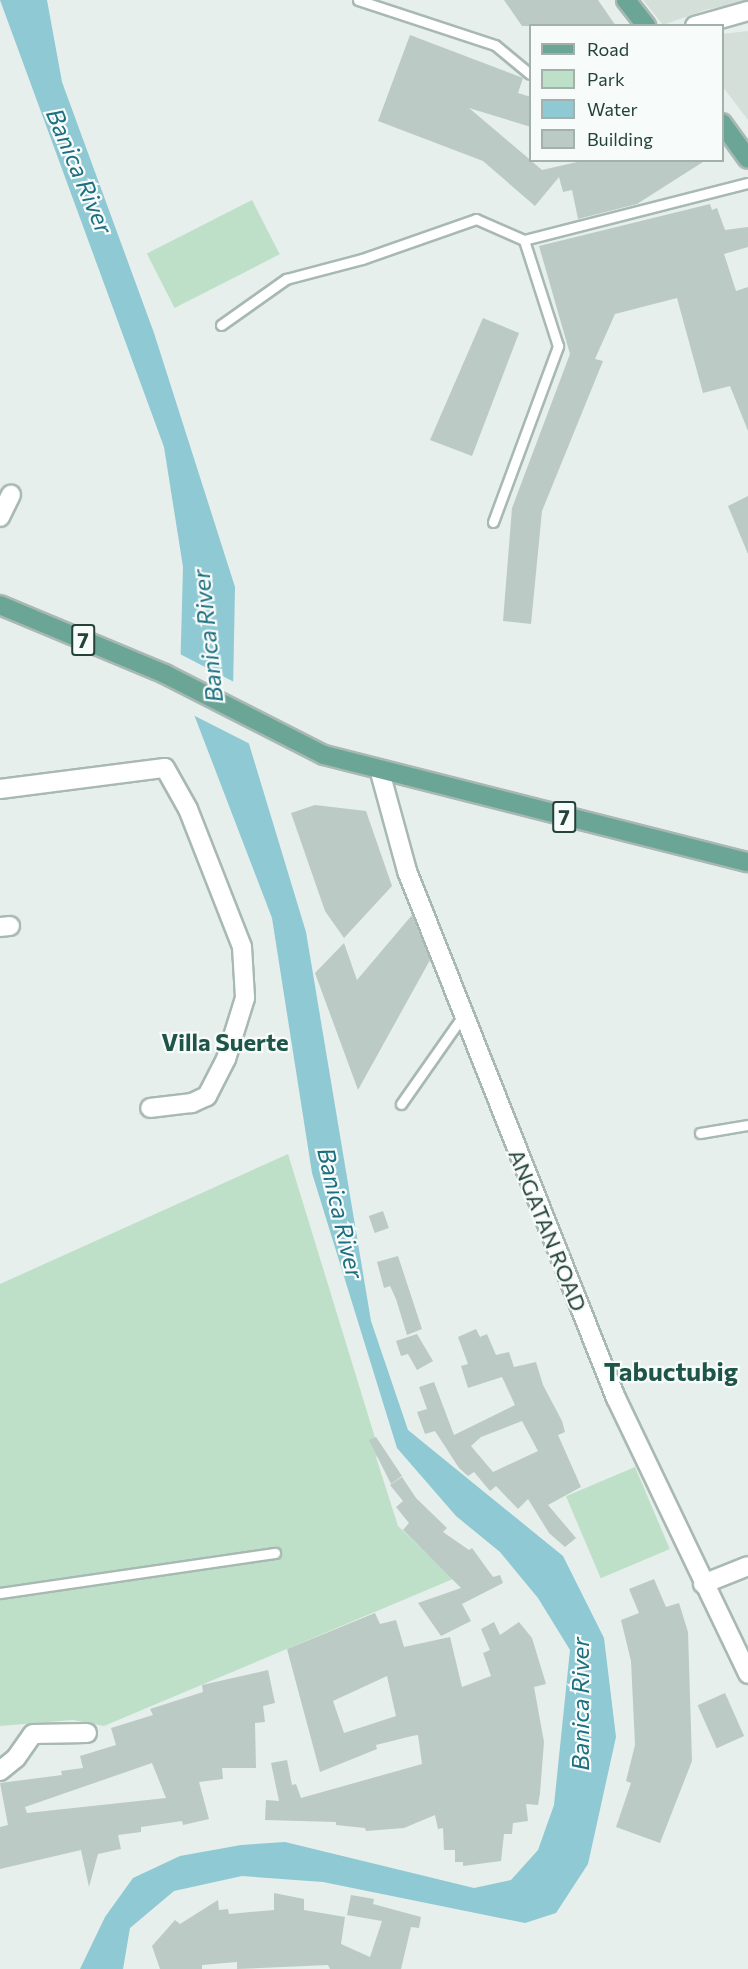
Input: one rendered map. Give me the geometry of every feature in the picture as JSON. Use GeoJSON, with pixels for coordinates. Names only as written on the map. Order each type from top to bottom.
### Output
{"type":"FeatureCollection","features":[{"type":"Feature","properties":{"kind":"main road"},"geometry":{"type":"LineString","coordinates":[[626,0],[644,24]]}},
{"type":"Feature","properties":{"kind":"main road"},"geometry":{"type":"LineString","coordinates":[[702,24],[748,11]]}},
{"type":"Feature","properties":{"kind":"main road"},"geometry":{"type":"LineString","coordinates":[[724,124],[748,159]]}},
{"type":"Feature","properties":{"kind":"main road"},"geometry":{"type":"LineString","coordinates":[[0,517],[11,494]]}},
{"type":"Feature","properties":{"kind":"main road","name":"7"},"geometry":{"type":"LineString","coordinates":[[0,605],[165,674],[324,755],[380,772],[748,862]]}},
{"type":"Feature","properties":{"kind":"main road"},"geometry":{"type":"LineString","coordinates":[[0,789],[165,768],[188,809],[242,947],[245,998],[226,1059],[207,1096],[192,1103],[150,1108]]}},
{"type":"Feature","properties":{"kind":"main road","name":"ANGATAN ROAD"},"geometry":{"type":"LineString","coordinates":[[380,772],[407,871],[462,1017],[616,1398],[748,1674]]}},
{"type":"Feature","properties":{"kind":"main road"},"geometry":{"type":"LineString","coordinates":[[703,1584],[748,1566]]}},
{"type":"Feature","properties":{"kind":"main road"},"geometry":{"type":"LineString","coordinates":[[0,1771],[16,1758],[33,1734],[87,1733]]}},
{"type":"Feature","properties":{"kind":"lane"},"geometry":{"type":"LineString","coordinates":[[358,0],[495,45],[529,72]]}},
{"type":"Feature","properties":{"kind":"lane"},"geometry":{"type":"LineString","coordinates":[[221,325],[286,279],[362,259],[476,219],[524,240],[748,183]]}},
{"type":"Feature","properties":{"kind":"lane"},"geometry":{"type":"LineString","coordinates":[[493,522],[558,346],[524,240]]}},
{"type":"Feature","properties":{"kind":"lane"},"geometry":{"type":"LineString","coordinates":[[401,1104],[462,1017]]}},
{"type":"Feature","properties":{"kind":"lane"},"geometry":{"type":"LineString","coordinates":[[700,1133],[748,1125]]}},
{"type":"Feature","properties":{"kind":"lane"},"geometry":{"type":"LineString","coordinates":[[0,1593],[275,1553]]}},
{"type":"Feature","properties":{"kind":"shaded area"},"geometry":{"type":"Polygon","coordinates":[[[643,0],[748,0],[705,10],[662,24],[643,0]]]}},
{"type":"Feature","properties":{"kind":"shaded area"},"geometry":{"type":"Polygon","coordinates":[[[748,31],[748,120],[724,88],[724,34],[748,31]]]}},
{"type":"Feature","properties":{"kind":"green space"},"geometry":{"type":"Polygon","coordinates":[[[252,200],[280,254],[175,308],[147,254],[252,200]]]}},
{"type":"Feature","properties":{"kind":"green space"},"geometry":{"type":"Polygon","coordinates":[[[288,1154],[380,1454],[376,1457],[398,1526],[453,1579],[104,1726],[73,1720],[0,1726],[0,1284],[288,1154]]]}},
{"type":"Feature","properties":{"kind":"green space"},"geometry":{"type":"Polygon","coordinates":[[[635,1467],[670,1549],[601,1578],[566,1496],[635,1467]]]}},
{"type":"Feature","properties":{"kind":"water","name":"Banica River"},"geometry":{"type":"Polygon","coordinates":[[[0,0],[47,0],[62,82],[154,333],[235,587],[233,691],[306,932],[371,1321],[408,1430],[563,1556],[604,1638],[616,1737],[588,1864],[556,1913],[525,1923],[323,1882],[242,1876],[174,1891],[130,1928],[123,1969],[80,1969],[105,1917],[133,1878],[180,1856],[241,1845],[285,1842],[474,1888],[511,1880],[538,1850],[554,1805],[570,1650],[538,1598],[500,1552],[456,1516],[397,1448],[312,1173],[272,918],[180,678],[183,567],[164,447],[0,0]]]}},
{"type":"Feature","properties":{"kind":"pier"},"geometry":{"type":"Polygon","coordinates":[[[178,653],[236,683],[252,745],[191,714],[177,678],[178,653]]]}},
{"type":"Feature","properties":{"kind":"building"},"geometry":{"type":"Polygon","coordinates":[[[504,0],[598,0],[615,24],[529,24],[529,26],[522,26],[504,0]]]}},
{"type":"Feature","properties":{"kind":"building"},"geometry":{"type":"Polygon","coordinates":[[[410,35],[523,78],[518,93],[529,96],[529,126],[469,108],[529,159],[529,162],[533,162],[542,170],[577,162],[703,162],[637,204],[578,219],[572,190],[563,192],[559,177],[535,206],[483,161],[378,121],[410,35]]]}},
{"type":"Feature","properties":{"kind":"building"},"geometry":{"type":"Polygon","coordinates":[[[710,204],[712,210],[717,208],[725,230],[748,227],[748,247],[724,254],[736,291],[748,287],[748,431],[730,386],[703,393],[677,298],[615,314],[595,359],[603,361],[542,511],[531,624],[503,621],[512,508],[570,354],[539,246],[710,204]]]}},
{"type":"Feature","properties":{"kind":"building"},"geometry":{"type":"Polygon","coordinates":[[[483,318],[519,333],[472,456],[430,440],[483,318]]]}},
{"type":"Feature","properties":{"kind":"building"},"geometry":{"type":"Polygon","coordinates":[[[748,496],[748,554],[728,506],[748,496]]]}},
{"type":"Feature","properties":{"kind":"building"},"geometry":{"type":"Polygon","coordinates":[[[315,805],[366,811],[392,886],[344,938],[325,911],[291,813],[315,805]]]}},
{"type":"Feature","properties":{"kind":"building"},"geometry":{"type":"Polygon","coordinates":[[[412,915],[430,960],[358,1090],[315,973],[344,943],[357,980],[412,915]]]}},
{"type":"Feature","properties":{"kind":"building"},"geometry":{"type":"Polygon","coordinates":[[[383,1211],[389,1228],[375,1233],[369,1216],[383,1211]]]}},
{"type":"Feature","properties":{"kind":"building"},"geometry":{"type":"Polygon","coordinates":[[[398,1256],[422,1329],[407,1335],[396,1299],[390,1286],[384,1288],[377,1262],[398,1256]]]}},
{"type":"Feature","properties":{"kind":"building"},"geometry":{"type":"Polygon","coordinates":[[[476,1329],[480,1337],[487,1334],[496,1355],[509,1352],[514,1367],[536,1362],[543,1385],[562,1421],[565,1432],[558,1435],[581,1487],[548,1505],[576,1538],[565,1547],[549,1533],[528,1499],[518,1509],[496,1486],[490,1491],[474,1472],[468,1476],[459,1468],[435,1431],[425,1434],[417,1412],[427,1409],[419,1387],[434,1382],[454,1435],[515,1405],[502,1377],[468,1388],[461,1366],[468,1364],[458,1337],[476,1329]],[[522,1421],[481,1437],[471,1446],[493,1472],[538,1451],[522,1421]]]}},
{"type":"Feature","properties":{"kind":"building"},"geometry":{"type":"Polygon","coordinates":[[[417,1334],[433,1361],[417,1370],[408,1354],[401,1356],[396,1341],[417,1334]]]}},
{"type":"Feature","properties":{"kind":"building"},"geometry":{"type":"Polygon","coordinates":[[[376,1437],[402,1476],[391,1484],[369,1440],[376,1437]]]}},
{"type":"Feature","properties":{"kind":"building"},"geometry":{"type":"Polygon","coordinates":[[[402,1477],[416,1498],[447,1528],[443,1532],[469,1550],[472,1548],[493,1577],[500,1575],[503,1583],[462,1604],[471,1621],[441,1636],[418,1603],[461,1588],[403,1530],[409,1523],[396,1507],[403,1501],[390,1485],[402,1477]]]}},
{"type":"Feature","properties":{"kind":"building"},"geometry":{"type":"Polygon","coordinates":[[[654,1579],[666,1607],[679,1603],[688,1632],[692,1761],[660,1843],[616,1827],[631,1783],[626,1781],[635,1745],[631,1661],[621,1620],[639,1613],[629,1589],[654,1579]]]}},
{"type":"Feature","properties":{"kind":"building"},"geometry":{"type":"Polygon","coordinates":[[[375,1613],[380,1624],[396,1620],[404,1647],[450,1637],[462,1687],[491,1676],[483,1653],[490,1650],[481,1629],[494,1622],[500,1635],[519,1622],[532,1638],[546,1684],[534,1687],[544,1742],[538,1805],[526,1804],[528,1821],[513,1823],[512,1834],[504,1834],[501,1861],[463,1866],[463,1862],[455,1862],[455,1850],[444,1850],[443,1828],[438,1829],[435,1815],[404,1828],[366,1831],[365,1828],[336,1825],[336,1822],[265,1820],[266,1800],[279,1801],[271,1763],[287,1760],[292,1785],[296,1784],[301,1798],[422,1764],[418,1735],[376,1745],[377,1749],[320,1772],[287,1649],[375,1613]],[[387,1676],[333,1701],[344,1733],[396,1716],[387,1676]]]}},
{"type":"Feature","properties":{"kind":"building"},"geometry":{"type":"Polygon","coordinates":[[[268,1670],[275,1703],[263,1706],[265,1722],[255,1723],[256,1768],[222,1768],[223,1779],[199,1782],[209,1819],[183,1825],[182,1821],[141,1827],[141,1832],[118,1835],[121,1849],[98,1854],[89,1887],[81,1850],[0,1869],[0,1827],[8,1825],[0,1783],[62,1775],[61,1771],[83,1768],[80,1756],[116,1745],[111,1728],[153,1715],[150,1709],[203,1692],[202,1685],[268,1670]],[[152,1763],[25,1807],[27,1813],[166,1798],[152,1763]]]}},
{"type":"Feature","properties":{"kind":"building"},"geometry":{"type":"Polygon","coordinates":[[[725,1693],[744,1736],[717,1748],[698,1705],[725,1693]]]}},
{"type":"Feature","properties":{"kind":"building"},"geometry":{"type":"Polygon","coordinates":[[[274,1893],[304,1899],[304,1910],[345,1917],[341,1944],[370,1957],[382,1921],[347,1915],[351,1895],[374,1899],[373,1904],[421,1917],[419,1928],[411,1927],[401,1969],[330,1969],[328,1965],[237,1969],[237,1962],[202,1965],[202,1969],[160,1969],[152,1946],[175,1920],[180,1924],[218,1900],[219,1910],[228,1909],[229,1914],[274,1910],[274,1893]]]}},
{"type":"Feature","properties":{"kind":"district","name":"Villa Suerte"},"geometry":{"type":"Point","coordinates":[225,1042]}},
{"type":"Feature","properties":{"kind":"district","name":"Tabuctubig"},"geometry":{"type":"Point","coordinates":[671,1371]}}]}
